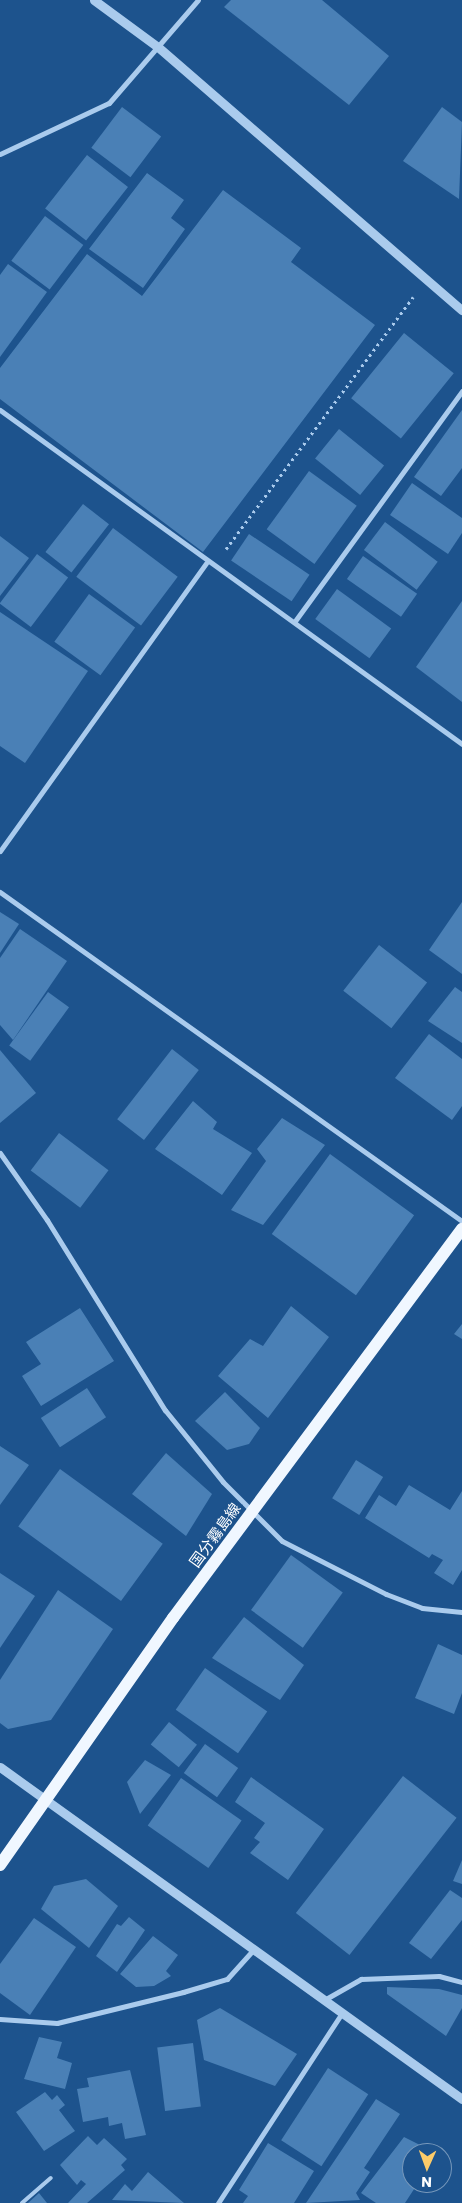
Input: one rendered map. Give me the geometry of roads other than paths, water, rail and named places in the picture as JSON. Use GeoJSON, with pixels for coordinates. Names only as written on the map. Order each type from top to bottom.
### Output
{"type":"FeatureCollection","features":[{"type":"Feature","properties":{"kind":"main road","name":"国分霧島線"},"geometry":{"type":"LineString","coordinates":[[0,1865],[44,1799],[253,1511],[462,1229]]}},
{"type":"Feature","properties":{"kind":"street"},"geometry":{"type":"LineString","coordinates":[[94,0],[158,47],[462,310]]}},
{"type":"Feature","properties":{"kind":"street"},"geometry":{"type":"LineString","coordinates":[[0,154],[109,103],[198,0]]}},
{"type":"Feature","properties":{"kind":"street"},"geometry":{"type":"LineString","coordinates":[[295,621],[462,392]]}},
{"type":"Feature","properties":{"kind":"street"},"geometry":{"type":"LineString","coordinates":[[0,410],[206,563],[295,621],[462,744]]}},
{"type":"Feature","properties":{"kind":"street"},"geometry":{"type":"LineString","coordinates":[[0,851],[206,563]]}},
{"type":"Feature","properties":{"kind":"street"},"geometry":{"type":"LineString","coordinates":[[0,892],[462,1221]]}},
{"type":"Feature","properties":{"kind":"street"},"geometry":{"type":"LineString","coordinates":[[0,1153],[47,1220],[165,1410],[253,1511],[282,1541],[356,1581],[422,1608],[462,1612]]}},
{"type":"Feature","properties":{"kind":"street"},"geometry":{"type":"LineString","coordinates":[[0,1767],[341,2014],[462,2099]]}},
{"type":"Feature","properties":{"kind":"street"},"geometry":{"type":"LineString","coordinates":[[0,2019],[57,2024],[183,1992],[227,1979],[253,1950]]}},
{"type":"Feature","properties":{"kind":"street"},"geometry":{"type":"LineString","coordinates":[[323,2001],[361,1979],[439,1976],[462,1982]]}},
{"type":"Feature","properties":{"kind":"street"},"geometry":{"type":"LineString","coordinates":[[218,2203],[341,2014]]}},
{"type":"Feature","properties":{"kind":"lane"},"geometry":{"type":"LineString","coordinates":[[22,2203],[50,2178]]}}]}
